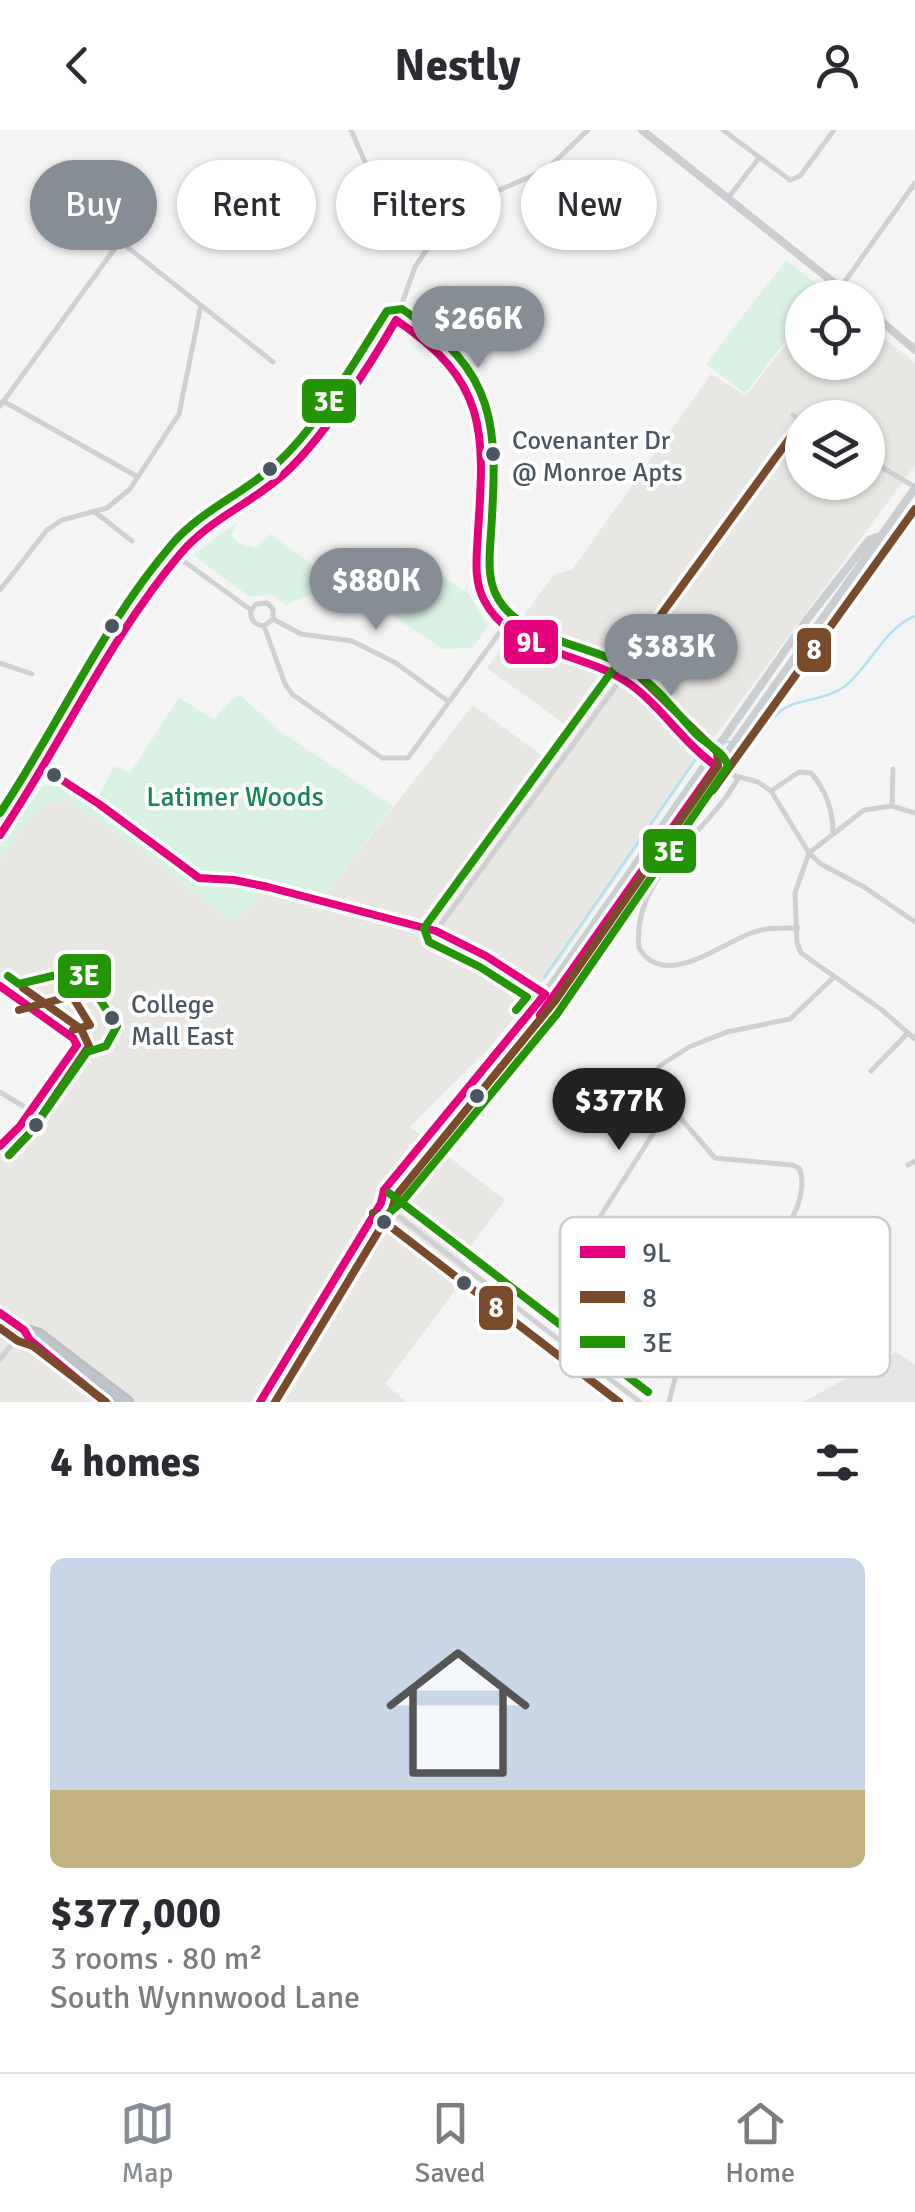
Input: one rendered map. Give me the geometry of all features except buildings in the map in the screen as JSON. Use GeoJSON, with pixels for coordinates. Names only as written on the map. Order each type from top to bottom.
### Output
{"type":"FeatureCollection","features":[{"type":"Feature","properties":{"kind":"highway"},"geometry":{"type":"LineString","coordinates":[[0,1313],[106,1402]]}},
{"type":"Feature","properties":{"kind":"highway"},"geometry":{"type":"LineString","coordinates":[[24,1330],[35,1332],[127,1402]]}},
{"type":"Feature","properties":{"kind":"main road"},"geometry":{"type":"LineString","coordinates":[[642,130],[831,280]]}},
{"type":"Feature","properties":{"kind":"main road"},"geometry":{"type":"LineString","coordinates":[[885,324],[915,350]]}},
{"type":"Feature","properties":{"kind":"main road"},"geometry":{"type":"LineString","coordinates":[[548,997],[635,861],[708,761],[727,750],[915,488]]}},
{"type":"Feature","properties":{"kind":"main road"},"geometry":{"type":"LineString","coordinates":[[260,1402],[400,1176],[548,997],[644,868],[716,748],[805,622],[869,540],[878,538]]}},
{"type":"Feature","properties":{"kind":"main road"},"geometry":{"type":"LineString","coordinates":[[805,622],[814,629]]}},
{"type":"Feature","properties":{"kind":"main road"},"geometry":{"type":"LineString","coordinates":[[272,1402],[300,1354],[300,1339]]}},
{"type":"Feature","properties":{"kind":"street"},"geometry":{"type":"LineString","coordinates":[[350,130],[365,160]]}},
{"type":"Feature","properties":{"kind":"street"},"geometry":{"type":"LineString","coordinates":[[501,189],[546,170],[588,130]]}},
{"type":"Feature","properties":{"kind":"street"},"geometry":{"type":"LineString","coordinates":[[723,130],[790,180],[794,180],[834,130]]}},
{"type":"Feature","properties":{"kind":"street"},"geometry":{"type":"LineString","coordinates":[[728,198],[759,158]]}},
{"type":"Feature","properties":{"kind":"street"},"geometry":{"type":"LineString","coordinates":[[845,280],[915,183]]}},
{"type":"Feature","properties":{"kind":"street"},"geometry":{"type":"LineString","coordinates":[[114,250],[2,403],[138,477]]}},
{"type":"Feature","properties":{"kind":"street"},"geometry":{"type":"LineString","coordinates":[[130,250],[273,362]]}},
{"type":"Feature","properties":{"kind":"street"},"geometry":{"type":"LineString","coordinates":[[0,835],[45,769],[120,637],[178,557],[206,528],[270,486],[294,464],[371,360],[396,320],[415,267],[426,250]]}},
{"type":"Feature","properties":{"kind":"street"},"geometry":{"type":"LineString","coordinates":[[0,590],[46,530],[62,520],[95,512],[120,499],[138,477],[179,414],[201,305]]}},
{"type":"Feature","properties":{"kind":"street"},"geometry":{"type":"LineString","coordinates":[[396,320],[448,361],[474,404],[480,428],[477,580],[485,605],[504,627],[622,678],[642,693],[708,761],[771,791],[809,853],[822,864],[915,922]]}},
{"type":"Feature","properties":{"kind":"street"},"geometry":{"type":"LineString","coordinates":[[885,469],[915,488]]}},
{"type":"Feature","properties":{"kind":"street"},"geometry":{"type":"LineString","coordinates":[[95,512],[132,541]]}},
{"type":"Feature","properties":{"kind":"street"},"geometry":{"type":"LineString","coordinates":[[178,557],[251,610],[253,622],[264,626]]}},
{"type":"Feature","properties":{"kind":"street"},"geometry":{"type":"LineString","coordinates":[[251,610],[260,602],[268,603],[274,619]]}},
{"type":"Feature","properties":{"kind":"street"},"geometry":{"type":"LineString","coordinates":[[274,619],[302,634],[352,641],[396,662],[449,702]]}},
{"type":"Feature","properties":{"kind":"street"},"geometry":{"type":"LineString","coordinates":[[264,626],[274,619]]}},
{"type":"Feature","properties":{"kind":"street"},"geometry":{"type":"LineString","coordinates":[[264,626],[292,694],[382,758],[408,758],[504,627]]}},
{"type":"Feature","properties":{"kind":"street"},"geometry":{"type":"LineString","coordinates":[[0,663],[32,674]]}},
{"type":"Feature","properties":{"kind":"street"},"geometry":{"type":"LineString","coordinates":[[436,931],[622,678]]}},
{"type":"Feature","properties":{"kind":"street"},"geometry":{"type":"LineString","coordinates":[[45,769],[199,878],[268,887],[436,931],[486,956],[548,997]]}},
{"type":"Feature","properties":{"kind":"street"},"geometry":{"type":"LineString","coordinates":[[892,806],[893,769]]}},
{"type":"Feature","properties":{"kind":"street"},"geometry":{"type":"LineString","coordinates":[[771,791],[798,772],[811,774],[827,799],[833,833]]}},
{"type":"Feature","properties":{"kind":"street"},"geometry":{"type":"LineString","coordinates":[[738,777],[719,810],[680,848],[658,881],[646,905],[639,948],[652,962],[674,966],[754,932],[798,928]]}},
{"type":"Feature","properties":{"kind":"street"},"geometry":{"type":"LineString","coordinates":[[915,813],[892,806],[864,810],[809,853],[795,893],[801,954],[874,1004],[915,1039]]}},
{"type":"Feature","properties":{"kind":"street"},"geometry":{"type":"LineString","coordinates":[[635,861],[644,868]]}},
{"type":"Feature","properties":{"kind":"street"},"geometry":{"type":"LineString","coordinates":[[792,1217],[802,1171],[795,1166],[718,1160],[651,1081],[653,1072],[689,1047],[727,1032],[790,1020],[834,977]]}},
{"type":"Feature","properties":{"kind":"street"},"geometry":{"type":"LineString","coordinates":[[871,1071],[908,1033]]}},
{"type":"Feature","properties":{"kind":"street"},"geometry":{"type":"LineString","coordinates":[[0,1146],[76,1048]]}},
{"type":"Feature","properties":{"kind":"street"},"geometry":{"type":"LineString","coordinates":[[0,1092],[30,1112]]}},
{"type":"Feature","properties":{"kind":"street"},"geometry":{"type":"LineString","coordinates":[[600,1217],[670,1107]]}},
{"type":"Feature","properties":{"kind":"street"},"geometry":{"type":"LineString","coordinates":[[908,1166],[915,1160]]}},
{"type":"Feature","properties":{"kind":"street"},"geometry":{"type":"LineString","coordinates":[[381,1203],[560,1341]]}},
{"type":"Feature","properties":{"kind":"street"},"geometry":{"type":"LineString","coordinates":[[0,1359],[24,1330]]}},
{"type":"Feature","properties":{"kind":"street"},"geometry":{"type":"LineString","coordinates":[[607,1377],[640,1402]]}},
{"type":"Feature","properties":{"kind":"street"},"geometry":{"type":"LineString","coordinates":[[669,1402],[675,1377]]}},
{"type":"Feature","properties":{"kind":"shaded area"},"geometry":{"type":"Polygon","coordinates":[[[885,339],[915,363],[915,465],[695,763],[561,959],[490,1047],[410,1127],[505,1200],[464,1256],[464,1279],[385,1384],[407,1402],[0,1402],[0,1141],[80,1046],[0,988],[0,855],[59,770],[177,860],[204,874],[242,874],[325,895],[473,705],[548,760],[570,728],[487,668],[554,574],[572,570],[711,374],[746,396],[785,345],[785,380],[885,380],[885,339]]]}},
{"type":"Feature","properties":{"kind":"shaded area"},"geometry":{"type":"Polygon","coordinates":[[[896,1352],[915,1365],[915,1402],[803,1402],[850,1377],[890,1377],[890,1355],[896,1352]]]}},
{"type":"Feature","properties":{"kind":"green space"},"geometry":{"type":"Polygon","coordinates":[[[786,260],[812,280],[785,280],[785,341],[745,394],[706,364],[786,260]]]}},
{"type":"Feature","properties":{"kind":"green space"},"geometry":{"type":"Polygon","coordinates":[[[238,521],[231,535],[239,543],[255,548],[270,534],[314,566],[379,572],[391,564],[429,567],[469,594],[488,627],[472,648],[443,649],[391,615],[353,600],[316,592],[286,605],[271,594],[250,597],[193,555],[238,521]]]}},
{"type":"Feature","properties":{"kind":"green space","name":"Latimer Woods"},"geometry":{"type":"Polygon","coordinates":[[[240,695],[277,729],[393,806],[325,895],[242,874],[204,874],[177,860],[98,798],[114,766],[130,773],[179,698],[214,719],[240,695]]]}},
{"type":"Feature","properties":{"kind":"green space"},"geometry":{"type":"Polygon","coordinates":[[[56,784],[96,806],[191,878],[253,891],[257,902],[236,919],[227,919],[140,850],[67,800],[44,806],[35,813],[0,862],[0,843],[44,785],[56,784]]]}},
{"type":"Feature","properties":{"kind":"waterway"},"geometry":{"type":"LineString","coordinates":[[737,743],[759,736],[785,708],[844,687],[885,639],[915,616]]}},
{"type":"Feature","properties":{"kind":"waterway"},"geometry":{"type":"LineString","coordinates":[[544,978],[704,747],[712,741],[729,742]]}},
{"type":"Feature","properties":{"kind":"transit line","name":"3E"},"geometry":{"type":"LineString","coordinates":[[0,813],[125,607],[173,543],[291,449],[336,392],[387,311],[402,309],[434,332],[474,379],[485,404],[494,462],[490,571],[503,606],[530,628],[632,670],[728,766],[557,1014],[389,1213]]}},
{"type":"Feature","properties":{"kind":"transit line","name":"9L"},"geometry":{"type":"LineString","coordinates":[[396,320],[448,365],[464,387],[474,411],[481,464],[477,575],[484,600],[496,618],[530,641],[627,682],[716,766]]}},
{"type":"Feature","properties":{"kind":"transit line","name":"9L"},"geometry":{"type":"LineString","coordinates":[[0,835],[108,655],[155,586],[192,541],[272,484],[298,460],[344,401],[396,320]]}},
{"type":"Feature","properties":{"kind":"transit line","name":"8"},"geometry":{"type":"LineString","coordinates":[[275,1402],[392,1209],[396,1196],[555,1001],[718,766],[717,752],[637,674],[655,623],[785,445]]}},
{"type":"Feature","properties":{"kind":"transit line","name":"8"},"geometry":{"type":"LineString","coordinates":[[713,790],[915,509]]}},
{"type":"Feature","properties":{"kind":"transit line","name":"3E"},"geometry":{"type":"LineString","coordinates":[[516,1010],[527,997],[480,967],[429,942],[424,928],[612,671]]}},
{"type":"Feature","properties":{"kind":"transit line","name":"9L"},"geometry":{"type":"LineString","coordinates":[[540,1015],[716,766]]}},
{"type":"Feature","properties":{"kind":"transit line","name":"9L"},"geometry":{"type":"LineString","coordinates":[[45,769],[199,878],[268,887],[436,931],[486,956],[545,994],[384,1190],[381,1203],[260,1402]]}},
{"type":"Feature","properties":{"kind":"transit line","name":"3E"},"geometry":{"type":"LineString","coordinates":[[8,976],[19,984],[82,972],[117,1026],[106,1046],[87,1052],[30,1133],[9,1155]]}},
{"type":"Feature","properties":{"kind":"transit line","name":"9L"},"geometry":{"type":"LineString","coordinates":[[0,986],[73,1038],[77,1045],[20,1126],[0,1146]]}},
{"type":"Feature","properties":{"kind":"transit line","name":"8"},"geometry":{"type":"LineString","coordinates":[[9,1155],[30,1133],[89,1046],[81,1029],[23,988]]}},
{"type":"Feature","properties":{"kind":"transit line","name":"8"},"geometry":{"type":"LineString","coordinates":[[19,1010],[72,996],[90,1025],[73,1030]]}},
{"type":"Feature","properties":{"kind":"transit line","name":"3E"},"geometry":{"type":"LineString","coordinates":[[389,1193],[560,1324]]}},
{"type":"Feature","properties":{"kind":"transit line","name":"8"},"geometry":{"type":"LineString","coordinates":[[373,1213],[560,1357]]}},
{"type":"Feature","properties":{"kind":"transit line","name":"9L"},"geometry":{"type":"LineString","coordinates":[[0,1313],[105,1402]]}},
{"type":"Feature","properties":{"kind":"transit line","name":"8"},"geometry":{"type":"LineString","coordinates":[[0,1328],[33,1346],[106,1402]]}},
{"type":"Feature","properties":{"kind":"transit line","name":"8"},"geometry":{"type":"LineString","coordinates":[[586,1377],[619,1402]]}},
{"type":"Feature","properties":{"kind":"transit line","name":"3E"},"geometry":{"type":"LineString","coordinates":[[628,1377],[648,1392]]}},
{"type":"Feature","properties":{"kind":"place","name":"Covenanter Dr @ Monroe Apts"},"geometry":{"type":"Point","coordinates":[493,454]}},
{"type":"Feature","properties":{"kind":"place","name":"College Mall East"},"geometry":{"type":"Point","coordinates":[112,1018]}}]}
